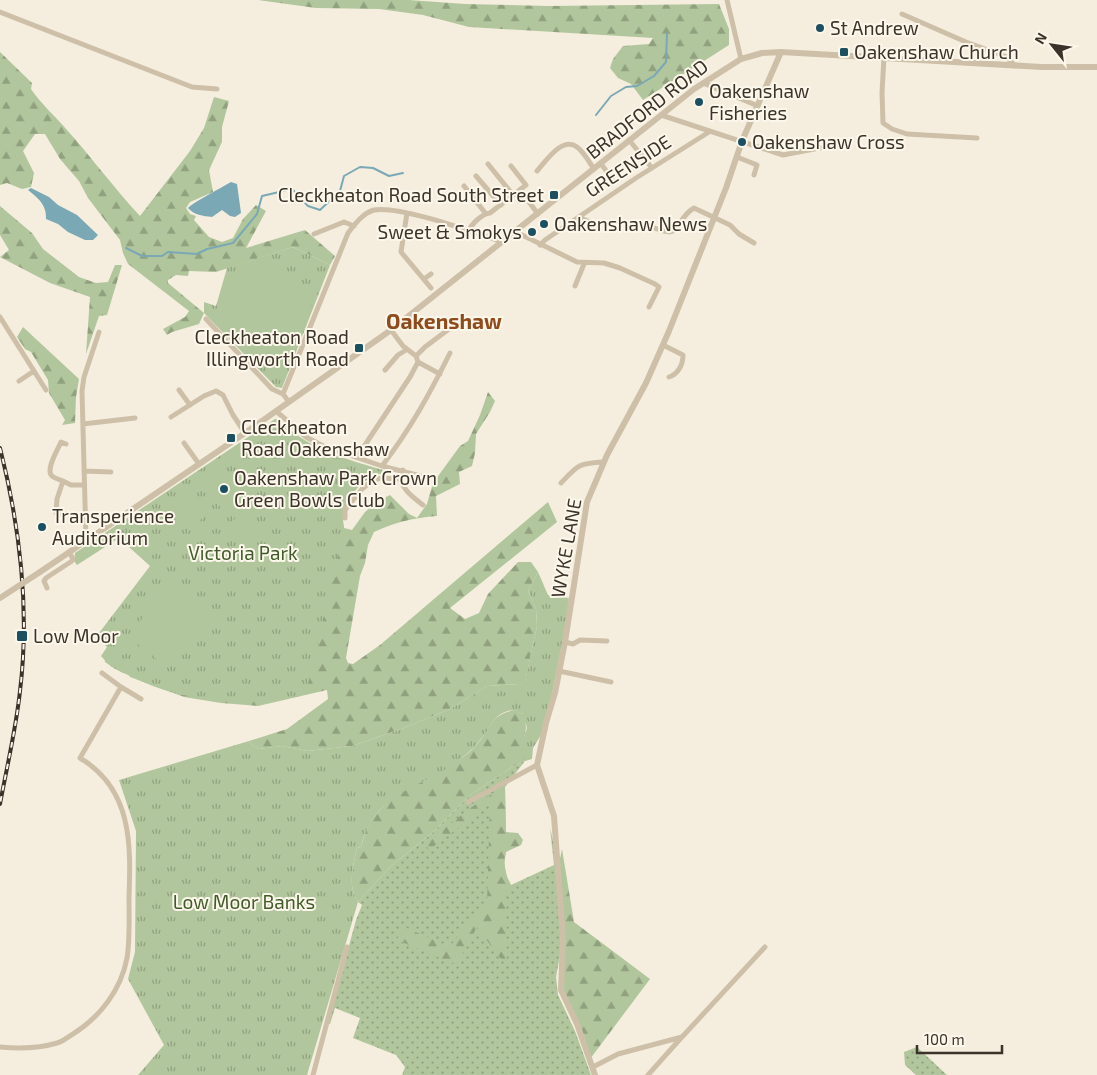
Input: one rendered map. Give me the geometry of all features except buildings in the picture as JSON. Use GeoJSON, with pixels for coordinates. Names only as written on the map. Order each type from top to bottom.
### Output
{"type":"FeatureCollection","features":[{"type":"Feature","properties":{"kind":"street"},"geometry":{"type":"LineString","coordinates":[[726,0],[741,59]]}},
{"type":"Feature","properties":{"kind":"street"},"geometry":{"type":"LineString","coordinates":[[0,12],[192,87],[217,90]]}},
{"type":"Feature","properties":{"kind":"street"},"geometry":{"type":"LineString","coordinates":[[902,14],[966,42],[1007,57],[1014,65]]}},
{"type":"Feature","properties":{"kind":"street","name":"BRADFORD ROAD"},"geometry":{"type":"LineString","coordinates":[[0,598],[245,433],[391,330],[661,115],[703,83],[741,59],[762,53],[781,52],[1070,68],[1097,67]]}},
{"type":"Feature","properties":{"kind":"street","name":"WYKE LANE"},"geometry":{"type":"LineString","coordinates":[[538,765],[560,671],[587,502],[604,462],[646,383],[663,344],[742,141],[781,52]]}},
{"type":"Feature","properties":{"kind":"street"},"geometry":{"type":"LineString","coordinates":[[884,57],[882,123],[892,130],[908,134],[977,138]]}},
{"type":"Feature","properties":{"kind":"street"},"geometry":{"type":"LineString","coordinates":[[703,83],[758,106]]}},
{"type":"Feature","properties":{"kind":"street"},"geometry":{"type":"LineString","coordinates":[[661,115],[783,155],[835,145],[846,145]]}},
{"type":"Feature","properties":{"kind":"street","name":"GREENSIDE"},"geometry":{"type":"LineString","coordinates":[[540,245],[652,168],[709,132]]}},
{"type":"Feature","properties":{"kind":"street"},"geometry":{"type":"LineString","coordinates":[[629,140],[652,168]]}},
{"type":"Feature","properties":{"kind":"street"},"geometry":{"type":"LineString","coordinates":[[537,171],[560,147],[568,144],[576,146],[594,169]]}},
{"type":"Feature","properties":{"kind":"street"},"geometry":{"type":"LineString","coordinates":[[737,157],[757,165],[754,175]]}},
{"type":"Feature","properties":{"kind":"street"},"geometry":{"type":"LineString","coordinates":[[488,164],[513,195]]}},
{"type":"Feature","properties":{"kind":"street"},"geometry":{"type":"LineString","coordinates":[[601,164],[612,178]]}},
{"type":"Feature","properties":{"kind":"street"},"geometry":{"type":"LineString","coordinates":[[469,231],[470,227],[486,214],[490,213],[526,185],[511,166]]}},
{"type":"Feature","properties":{"kind":"street"},"geometry":{"type":"LineString","coordinates":[[476,176],[501,205]]}},
{"type":"Feature","properties":{"kind":"street"},"geometry":{"type":"LineString","coordinates":[[464,186],[486,214]]}},
{"type":"Feature","properties":{"kind":"street"},"geometry":{"type":"LineString","coordinates":[[520,190],[538,214]]}},
{"type":"Feature","properties":{"kind":"street"},"geometry":{"type":"LineString","coordinates":[[648,225],[666,232],[675,231],[686,213],[694,208],[730,225],[739,234],[754,243]]}},
{"type":"Feature","properties":{"kind":"street"},"geometry":{"type":"LineString","coordinates":[[283,394],[348,233],[361,217],[373,210],[406,213],[503,242]]}},
{"type":"Feature","properties":{"kind":"street"},"geometry":{"type":"LineString","coordinates":[[406,213],[401,252],[431,288]]}},
{"type":"Feature","properties":{"kind":"street"},"geometry":{"type":"LineString","coordinates":[[579,217],[598,226]]}},
{"type":"Feature","properties":{"kind":"street"},"geometry":{"type":"LineString","coordinates":[[314,234],[344,222],[354,226]]}},
{"type":"Feature","properties":{"kind":"street"},"geometry":{"type":"LineString","coordinates":[[516,232],[577,262],[584,264],[604,263],[620,268],[659,287],[649,307]]}},
{"type":"Feature","properties":{"kind":"street"},"geometry":{"type":"LineString","coordinates":[[575,286],[584,264]]}},
{"type":"Feature","properties":{"kind":"street"},"geometry":{"type":"LineString","coordinates":[[424,279],[431,274]]}},
{"type":"Feature","properties":{"kind":"street"},"geometry":{"type":"LineString","coordinates":[[0,317],[46,390]]}},
{"type":"Feature","properties":{"kind":"street"},"geometry":{"type":"LineString","coordinates":[[206,319],[272,389],[283,394],[289,402]]}},
{"type":"Feature","properties":{"kind":"street"},"geometry":{"type":"LineString","coordinates":[[357,457],[410,377],[417,359],[425,347],[457,324],[474,323]]}},
{"type":"Feature","properties":{"kind":"street"},"geometry":{"type":"LineString","coordinates":[[391,330],[406,350],[440,374]]}},
{"type":"Feature","properties":{"kind":"street"},"geometry":{"type":"LineString","coordinates":[[86,540],[82,391],[84,377],[99,332]]}},
{"type":"Feature","properties":{"kind":"street"},"geometry":{"type":"LineString","coordinates":[[663,344],[683,355],[681,365],[676,374],[669,377]]}},
{"type":"Feature","properties":{"kind":"street"},"geometry":{"type":"LineString","coordinates":[[385,370],[398,355],[406,350]]}},
{"type":"Feature","properties":{"kind":"street"},"geometry":{"type":"LineString","coordinates":[[382,466],[407,432],[430,395],[450,353]]}},
{"type":"Feature","properties":{"kind":"street"},"geometry":{"type":"LineString","coordinates":[[19,381],[34,371]]}},
{"type":"Feature","properties":{"kind":"street"},"geometry":{"type":"LineString","coordinates":[[179,390],[190,405]]}},
{"type":"Feature","properties":{"kind":"street"},"geometry":{"type":"LineString","coordinates":[[171,417],[216,391],[223,395],[245,433]]}},
{"type":"Feature","properties":{"kind":"street"},"geometry":{"type":"LineString","coordinates":[[276,411],[306,437],[325,447],[382,466],[428,478]]}},
{"type":"Feature","properties":{"kind":"street"},"geometry":{"type":"LineString","coordinates":[[83,424],[135,418]]}},
{"type":"Feature","properties":{"kind":"street"},"geometry":{"type":"LineString","coordinates":[[50,474],[50,464],[61,442],[66,444]]}},
{"type":"Feature","properties":{"kind":"street"},"geometry":{"type":"LineString","coordinates":[[184,443],[199,464]]}},
{"type":"Feature","properties":{"kind":"street"},"geometry":{"type":"LineString","coordinates":[[561,483],[577,466],[586,463],[604,462]]}},
{"type":"Feature","properties":{"kind":"street"},"geometry":{"type":"LineString","coordinates":[[403,470],[400,479],[402,486],[423,505]]}},
{"type":"Feature","properties":{"kind":"street"},"geometry":{"type":"LineString","coordinates":[[84,471],[111,472]]}},
{"type":"Feature","properties":{"kind":"street"},"geometry":{"type":"LineString","coordinates":[[44,476],[50,474],[71,485],[84,485]]}},
{"type":"Feature","properties":{"kind":"street"},"geometry":{"type":"LineString","coordinates":[[345,518],[345,510],[359,493],[372,482],[381,478],[400,479]]}},
{"type":"Feature","properties":{"kind":"street"},"geometry":{"type":"LineString","coordinates":[[63,481],[57,499],[56,512],[58,514],[69,514]]}},
{"type":"Feature","properties":{"kind":"street"},"geometry":{"type":"LineString","coordinates":[[47,588],[44,582],[46,578],[72,561],[73,559],[69,552]]}},
{"type":"Feature","properties":{"kind":"street"},"geometry":{"type":"LineString","coordinates":[[565,642],[573,644],[580,640],[607,641]]}},
{"type":"Feature","properties":{"kind":"street"},"geometry":{"type":"LineString","coordinates":[[560,671],[612,682]]}},
{"type":"Feature","properties":{"kind":"street"},"geometry":{"type":"LineString","coordinates":[[102,673],[141,699]]}},
{"type":"Feature","properties":{"kind":"street"},"geometry":{"type":"LineString","coordinates":[[0,1047],[25,1050],[58,1043],[87,1026],[115,992],[127,958],[130,882],[128,832],[120,802],[108,782],[96,768],[80,758],[121,687]]}},
{"type":"Feature","properties":{"kind":"street"},"geometry":{"type":"LineString","coordinates":[[468,802],[538,765],[554,816],[563,939],[561,990],[577,1024],[595,1075]]}},
{"type":"Feature","properties":{"kind":"street"},"geometry":{"type":"LineString","coordinates":[[312,1075],[347,947]]}},
{"type":"Feature","properties":{"kind":"street"},"geometry":{"type":"LineString","coordinates":[[648,1075],[765,947]]}},
{"type":"Feature","properties":{"kind":"street"},"geometry":{"type":"LineString","coordinates":[[593,1068],[618,1054],[682,1037]]}},
{"type":"Feature","properties":{"kind":"green space"},"geometry":{"type":"Polygon","coordinates":[[[258,0],[409,0],[465,4],[549,6],[719,4],[729,29],[729,45],[643,100],[631,84],[618,78],[610,68],[613,59],[623,46],[649,44],[653,38],[469,27],[423,15],[379,9],[316,8],[258,0]]]}},
{"type":"Feature","properties":{"kind":"green space"},"geometry":{"type":"Polygon","coordinates":[[[0,52],[32,83],[31,89],[39,100],[140,216],[190,151],[204,128],[214,97],[229,101],[222,127],[222,142],[209,170],[213,192],[190,202],[186,208],[190,214],[196,216],[194,220],[209,237],[222,242],[233,238],[243,219],[256,205],[266,211],[246,248],[305,230],[335,256],[330,265],[293,247],[216,272],[189,271],[188,276],[176,275],[168,280],[168,283],[204,313],[199,324],[167,335],[163,329],[185,317],[189,311],[128,264],[120,240],[88,198],[79,181],[60,159],[45,134],[35,134],[23,151],[34,173],[31,187],[22,189],[7,183],[0,185],[0,52]]]}},
{"type":"Feature","properties":{"kind":"green space"},"geometry":{"type":"Polygon","coordinates":[[[0,206],[32,233],[43,249],[79,277],[96,283],[108,282],[115,265],[122,265],[107,315],[99,316],[86,354],[90,297],[50,283],[0,257],[9,250],[0,235],[0,206]]]}},
{"type":"Feature","properties":{"kind":"green space"},"geometry":{"type":"Polygon","coordinates":[[[293,247],[330,265],[282,388],[276,387],[204,313],[204,302],[216,306],[227,268],[293,247]]]}},
{"type":"Feature","properties":{"kind":"green space"},"geometry":{"type":"Polygon","coordinates":[[[266,264],[279,267],[287,273],[307,292],[310,302],[308,319],[296,345],[287,356],[281,360],[271,362],[261,360],[216,313],[222,287],[230,278],[266,264]]]}},
{"type":"Feature","properties":{"kind":"green space"},"geometry":{"type":"Polygon","coordinates":[[[23,327],[79,379],[75,423],[62,425],[65,420],[49,393],[48,380],[31,352],[25,349],[17,337],[23,327]]]}},
{"type":"Feature","properties":{"kind":"green space"},"geometry":{"type":"Polygon","coordinates":[[[488,392],[495,401],[476,434],[472,466],[459,472],[460,484],[436,496],[437,516],[405,521],[374,532],[368,545],[365,563],[360,576],[346,658],[348,663],[353,664],[380,645],[548,502],[557,522],[450,608],[465,619],[479,613],[488,594],[518,562],[531,562],[538,572],[528,591],[536,609],[537,626],[525,682],[487,686],[452,708],[404,728],[352,746],[307,751],[282,746],[259,749],[249,741],[287,729],[328,699],[327,690],[258,706],[221,703],[184,697],[130,677],[127,672],[123,673],[105,662],[105,659],[313,544],[350,498],[344,512],[344,528],[352,530],[365,512],[375,503],[382,505],[386,497],[390,495],[409,514],[417,518],[427,504],[433,483],[460,446],[468,441],[488,392]]]}},
{"type":"Feature","properties":{"kind":"green space","name":"Victoria Park"},"geometry":{"type":"Polygon","coordinates":[[[275,419],[279,419],[304,440],[333,454],[396,474],[380,474],[369,479],[353,493],[343,509],[344,528],[306,693],[297,697],[235,700],[198,698],[159,688],[123,673],[108,664],[101,656],[107,647],[96,637],[150,566],[119,538],[77,565],[74,561],[75,553],[275,419]]]}},
{"type":"Feature","properties":{"kind":"green space","name":"Oakenshaw Park Crown Green Bowls Club"},"geometry":{"type":"Polygon","coordinates":[[[223,467],[246,488],[225,511],[202,490],[223,467]]]}},
{"type":"Feature","properties":{"kind":"green space","name":"Oakenshaw Park Crown Green Bowls Club"},"geometry":{"type":"Polygon","coordinates":[[[189,488],[211,509],[190,531],[168,511],[189,488]]]}},
{"type":"Feature","properties":{"kind":"green space"},"geometry":{"type":"Polygon","coordinates":[[[242,511],[261,530],[245,545],[227,527],[242,511]]]}},
{"type":"Feature","properties":{"kind":"green space","name":"Low Moor Banks"},"geometry":{"type":"Polygon","coordinates":[[[538,572],[548,595],[569,598],[566,624],[551,699],[541,735],[533,748],[532,759],[525,761],[525,755],[522,754],[521,745],[527,729],[526,723],[523,720],[523,714],[507,711],[497,717],[477,744],[464,756],[449,767],[389,801],[378,813],[368,828],[361,847],[357,848],[352,882],[358,902],[307,1075],[138,1075],[164,1045],[128,979],[135,952],[136,831],[119,780],[249,741],[259,749],[282,746],[307,751],[352,746],[404,728],[452,708],[487,686],[520,684],[525,681],[537,626],[536,609],[528,591],[538,572]]]}},
{"type":"Feature","properties":{"kind":"green space"},"geometry":{"type":"Polygon","coordinates":[[[172,579],[213,610],[169,668],[128,637],[172,579]]]}},
{"type":"Feature","properties":{"kind":"green space"},"geometry":{"type":"Polygon","coordinates":[[[515,710],[523,714],[526,723],[521,745],[525,761],[512,767],[469,796],[432,833],[390,867],[358,902],[352,882],[354,862],[357,848],[361,847],[368,827],[376,814],[399,794],[466,755],[478,743],[498,716],[515,710]]]}},
{"type":"Feature","properties":{"kind":"green space"},"geometry":{"type":"Polygon","coordinates":[[[525,761],[505,787],[506,852],[504,863],[507,878],[511,885],[554,865],[550,828],[554,844],[563,939],[556,977],[558,995],[575,1031],[591,1075],[402,1075],[405,1067],[396,1055],[353,1038],[360,1018],[335,1008],[330,1024],[328,1023],[356,920],[362,905],[358,902],[390,867],[432,833],[469,796],[512,767],[525,761]]]}},
{"type":"Feature","properties":{"kind":"green space"},"geometry":{"type":"Polygon","coordinates":[[[505,787],[506,832],[518,833],[523,840],[521,845],[506,852],[505,856],[505,869],[511,885],[506,896],[507,961],[500,958],[477,927],[459,960],[452,963],[397,940],[402,926],[450,947],[472,916],[487,904],[490,804],[429,849],[427,843],[474,806],[505,787]]]}},
{"type":"Feature","properties":{"kind":"green space"},"geometry":{"type":"Polygon","coordinates":[[[562,849],[574,922],[650,979],[590,1059],[561,990],[563,939],[558,868],[562,849]]]}},
{"type":"Feature","properties":{"kind":"green space"},"geometry":{"type":"Polygon","coordinates":[[[917,1047],[947,1075],[916,1075],[905,1065],[904,1052],[917,1047]]]}},
{"type":"Feature","properties":{"kind":"water"},"geometry":{"type":"Polygon","coordinates":[[[231,182],[237,184],[241,213],[235,217],[222,210],[212,217],[202,216],[188,208],[201,199],[231,182]]]}},
{"type":"Feature","properties":{"kind":"water"},"geometry":{"type":"Polygon","coordinates":[[[31,188],[77,215],[98,235],[93,240],[85,240],[46,219],[43,206],[28,190],[31,188]]]}},
{"type":"Feature","properties":{"kind":"waterway"},"geometry":{"type":"LineString","coordinates":[[596,115],[611,96],[626,87],[637,86],[654,76],[666,62],[667,34]]}},
{"type":"Feature","properties":{"kind":"waterway"},"geometry":{"type":"LineString","coordinates":[[126,248],[142,256],[162,256],[168,252],[197,254],[207,249],[233,243],[257,214],[262,196],[292,189],[308,206],[320,210],[340,191],[344,176],[360,167],[373,168],[389,176],[403,173]]}},
{"type":"Feature","properties":{"kind":"railway"},"geometry":{"type":"LineString","coordinates":[[0,448],[18,538],[24,630],[18,705],[0,804]]}},
{"type":"Feature","properties":{"kind":"place","name":"St Andrew"},"geometry":{"type":"Point","coordinates":[820,28]}},
{"type":"Feature","properties":{"kind":"place","name":"Oakenshaw Church"},"geometry":{"type":"Point","coordinates":[844,52]}},
{"type":"Feature","properties":{"kind":"place","name":"Oakenshaw Fisheries"},"geometry":{"type":"Point","coordinates":[699,102]}},
{"type":"Feature","properties":{"kind":"place","name":"Oakenshaw Cross"},"geometry":{"type":"Point","coordinates":[742,142]}},
{"type":"Feature","properties":{"kind":"place","name":"Cleckheaton Road South Street"},"geometry":{"type":"Point","coordinates":[554,195]}},
{"type":"Feature","properties":{"kind":"place","name":"Oakenshaw News"},"geometry":{"type":"Point","coordinates":[544,224]}},
{"type":"Feature","properties":{"kind":"place","name":"Sweet & Smokys"},"geometry":{"type":"Point","coordinates":[532,232]}},
{"type":"Feature","properties":{"kind":"place","name":"Cleckheaton Road Illingworth Road"},"geometry":{"type":"Point","coordinates":[359,348]}},
{"type":"Feature","properties":{"kind":"place","name":"Cleckheaton Road Oakenshaw"},"geometry":{"type":"Point","coordinates":[231,438]}},
{"type":"Feature","properties":{"kind":"place","name":"Oakenshaw Park Crown Green Bowls Club"},"geometry":{"type":"Point","coordinates":[224,489]}},
{"type":"Feature","properties":{"kind":"place","name":"Transperience Auditorium"},"geometry":{"type":"Point","coordinates":[42,527]}},
{"type":"Feature","properties":{"kind":"place","name":"Low Moor"},"geometry":{"type":"Point","coordinates":[22,636]}},
{"type":"Feature","properties":{"kind":"district","name":"Oakenshaw"},"geometry":{"type":"Point","coordinates":[444,322]}}]}
